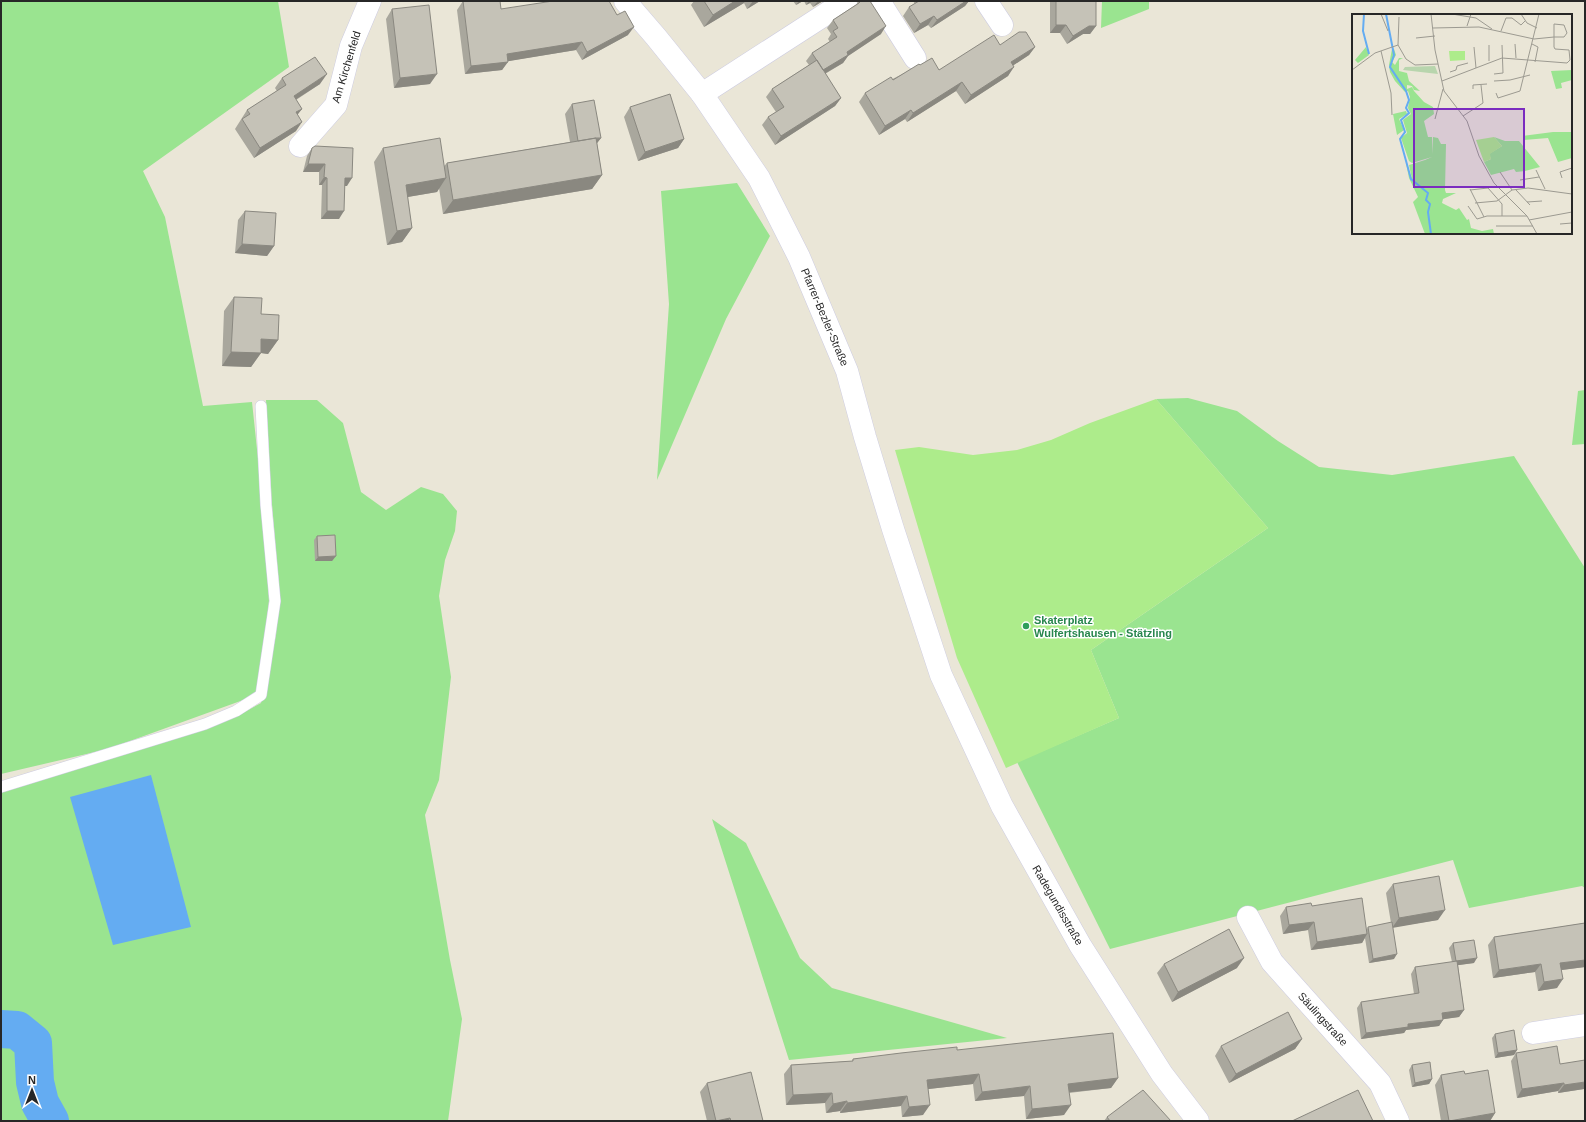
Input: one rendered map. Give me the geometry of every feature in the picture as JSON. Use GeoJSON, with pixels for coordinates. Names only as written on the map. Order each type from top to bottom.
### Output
{"type":"FeatureCollection","features":[{"type":"Feature","properties":{"kind":"street","name":"Am Kirchenfeld"},"geometry":{"type":"LineString","coordinates":[[300,146],[336,105],[351,46],[370,1]]}},
{"type":"Feature","properties":{"kind":"street","name":"Pfarrer-Bezler-Straße"},"geometry":{"type":"LineString","coordinates":[[625,1],[656,36],[702,94],[758,178],[799,257],[847,371],[893,530],[941,675]]}},
{"type":"Feature","properties":{"kind":"street"},"geometry":{"type":"LineString","coordinates":[[702,94],[846,1]]}},
{"type":"Feature","properties":{"kind":"street"},"geometry":{"type":"LineString","coordinates":[[879,1],[915,58]]}},
{"type":"Feature","properties":{"kind":"street"},"geometry":{"type":"LineString","coordinates":[[986,1],[1002,25]]}},
{"type":"Feature","properties":{"kind":"street","name":"Radegundisstraße"},"geometry":{"type":"LineString","coordinates":[[941,675],[1002,806],[1080,945],[1162,1074],[1198,1121]]}},
{"type":"Feature","properties":{"kind":"street","name":"Säulingstraße"},"geometry":{"type":"LineString","coordinates":[[1248,917],[1272,962],[1380,1083],[1398,1121]]}},
{"type":"Feature","properties":{"kind":"street"},"geometry":{"type":"LineString","coordinates":[[1533,1033],[1585,1025]]}},
{"type":"Feature","properties":{"kind":"lane"},"geometry":{"type":"LineString","coordinates":[[1,787],[206,724],[236,711],[261,695],[275,601],[266,505],[261,406]]}},
{"type":"Feature","properties":{"kind":"green space"},"geometry":{"type":"Polygon","coordinates":[[[1,1],[278,1],[289,67],[143,171],[165,217],[203,406],[252,402],[265,525],[269,601],[259,693],[108,749],[1,774],[1,1]]]}},
{"type":"Feature","properties":{"kind":"green space"},"geometry":{"type":"Polygon","coordinates":[[[1102,1],[1149,1],[1149,9],[1101,28],[1102,1]]]}},
{"type":"Feature","properties":{"kind":"green space"},"geometry":{"type":"Polygon","coordinates":[[[737,183],[770,236],[726,319],[657,480],[669,304],[661,191],[737,183]]]}},
{"type":"Feature","properties":{"kind":"green space"},"geometry":{"type":"Polygon","coordinates":[[[1585,390],[1585,444],[1572,445],[1578,391],[1585,390]]]}},
{"type":"Feature","properties":{"kind":"green space"},"geometry":{"type":"Polygon","coordinates":[[[1188,398],[1237,411],[1278,441],[1319,467],[1392,475],[1514,456],[1585,568],[1585,888],[1582,886],[1469,908],[1453,860],[1110,949],[1017,762],[1119,718],[1091,650],[1268,528],[1156,399],[1188,398]]]}},
{"type":"Feature","properties":{"kind":"green space"},"geometry":{"type":"Polygon","coordinates":[[[1156,399],[1268,528],[1091,650],[1119,718],[1006,768],[957,658],[895,450],[919,447],[973,455],[1017,450],[1051,440],[1090,423],[1156,399]]]}},
{"type":"Feature","properties":{"kind":"green space"},"geometry":{"type":"Polygon","coordinates":[[[266,400],[317,400],[343,423],[361,492],[386,510],[421,487],[443,494],[457,511],[455,531],[445,560],[439,596],[451,677],[439,780],[425,815],[450,960],[462,1019],[448,1121],[1,1121],[1,791],[235,717],[261,703],[276,635],[279,584],[272,505],[266,400]]]}},
{"type":"Feature","properties":{"kind":"green space"},"geometry":{"type":"Polygon","coordinates":[[[712,819],[746,843],[800,958],[832,988],[1007,1038],[789,1060],[712,819]]]}},
{"type":"Feature","properties":{"kind":"water"},"geometry":{"type":"Polygon","coordinates":[[[151,775],[191,927],[113,945],[70,797],[151,775]]]}},
{"type":"Feature","properties":{"kind":"building"},"geometry":{"type":"Polygon","coordinates":[[[463,1],[500,1],[501,9],[553,1],[609,1],[617,15],[625,11],[634,27],[587,52],[582,42],[507,54],[508,62],[471,66],[463,1]]]}},
{"type":"Feature","properties":{"kind":"building"},"geometry":{"type":"Polygon","coordinates":[[[704,1],[735,1],[713,15],[704,1]]]}},
{"type":"Feature","properties":{"kind":"building"},"geometry":{"type":"Polygon","coordinates":[[[861,1],[870,1],[886,26],[847,52],[848,55],[823,70],[812,53],[837,37],[833,31],[838,28],[833,20],[861,1]]]}},
{"type":"Feature","properties":{"kind":"building"},"geometry":{"type":"Polygon","coordinates":[[[919,1],[966,1],[937,20],[934,16],[920,24],[909,7],[919,1]]]}},
{"type":"Feature","properties":{"kind":"building"},"geometry":{"type":"Polygon","coordinates":[[[1056,1],[1096,1],[1096,26],[1089,26],[1073,36],[1066,25],[1056,25],[1056,1]]]}},
{"type":"Feature","properties":{"kind":"building"},"geometry":{"type":"Polygon","coordinates":[[[429,5],[437,74],[400,78],[392,9],[429,5]]]}},
{"type":"Feature","properties":{"kind":"building"},"geometry":{"type":"Polygon","coordinates":[[[1019,32],[1026,32],[1035,47],[1011,62],[1014,67],[971,95],[962,82],[913,113],[911,110],[885,126],[865,93],[891,77],[893,80],[932,58],[939,70],[994,35],[1000,45],[1019,32]]]}},
{"type":"Feature","properties":{"kind":"building"},"geometry":{"type":"Polygon","coordinates":[[[315,57],[327,74],[294,96],[302,109],[296,112],[302,122],[260,148],[242,119],[250,114],[247,110],[286,85],[282,78],[315,57]]]}},
{"type":"Feature","properties":{"kind":"building"},"geometry":{"type":"Polygon","coordinates":[[[817,60],[841,98],[781,136],[768,117],[784,107],[772,89],[817,60]]]}},
{"type":"Feature","properties":{"kind":"building"},"geometry":{"type":"Polygon","coordinates":[[[670,94],[684,139],[645,152],[630,107],[670,94]]]}},
{"type":"Feature","properties":{"kind":"building"},"geometry":{"type":"Polygon","coordinates":[[[594,100],[601,138],[578,141],[572,104],[594,100]]]}},
{"type":"Feature","properties":{"kind":"building"},"geometry":{"type":"Polygon","coordinates":[[[440,138],[446,178],[406,185],[412,228],[397,231],[383,148],[440,138]]]}},
{"type":"Feature","properties":{"kind":"building"},"geometry":{"type":"Polygon","coordinates":[[[596,138],[602,175],[453,200],[447,163],[596,138]]]}},
{"type":"Feature","properties":{"kind":"building"},"geometry":{"type":"Polygon","coordinates":[[[315,146],[353,148],[352,178],[345,178],[344,211],[327,211],[327,178],[324,177],[325,164],[308,164],[312,148],[315,146]]]}},
{"type":"Feature","properties":{"kind":"building"},"geometry":{"type":"Polygon","coordinates":[[[245,211],[276,213],[274,246],[242,244],[245,211]]]}},
{"type":"Feature","properties":{"kind":"building"},"geometry":{"type":"Polygon","coordinates":[[[234,297],[262,298],[261,314],[279,315],[278,340],[261,339],[261,353],[231,352],[234,297]]]}},
{"type":"Feature","properties":{"kind":"building"},"geometry":{"type":"Polygon","coordinates":[[[335,535],[336,556],[318,557],[317,536],[335,535]]]}},
{"type":"Feature","properties":{"kind":"building"},"geometry":{"type":"Polygon","coordinates":[[[1439,876],[1445,910],[1399,918],[1393,884],[1439,876]]]}},
{"type":"Feature","properties":{"kind":"building"},"geometry":{"type":"Polygon","coordinates":[[[1362,898],[1367,934],[1317,942],[1314,922],[1289,925],[1286,907],[1311,903],[1312,906],[1362,898]]]}},
{"type":"Feature","properties":{"kind":"building"},"geometry":{"type":"Polygon","coordinates":[[[1392,922],[1397,954],[1373,959],[1368,927],[1392,922]]]}},
{"type":"Feature","properties":{"kind":"building"},"geometry":{"type":"Polygon","coordinates":[[[1585,923],[1585,960],[1560,963],[1563,979],[1544,982],[1541,964],[1499,970],[1494,937],[1585,923]]]}},
{"type":"Feature","properties":{"kind":"building"},"geometry":{"type":"Polygon","coordinates":[[[1229,929],[1244,958],[1178,992],[1164,964],[1229,929]]]}},
{"type":"Feature","properties":{"kind":"building"},"geometry":{"type":"Polygon","coordinates":[[[1474,940],[1477,958],[1456,961],[1453,943],[1474,940]]]}},
{"type":"Feature","properties":{"kind":"building"},"geometry":{"type":"Polygon","coordinates":[[[1457,961],[1464,1010],[1442,1013],[1443,1020],[1408,1024],[1408,1027],[1366,1033],[1361,1002],[1419,993],[1415,967],[1457,961]]]}},
{"type":"Feature","properties":{"kind":"building"},"geometry":{"type":"Polygon","coordinates":[[[1288,1012],[1302,1039],[1236,1074],[1221,1046],[1288,1012]]]}},
{"type":"Feature","properties":{"kind":"building"},"geometry":{"type":"Polygon","coordinates":[[[1514,1030],[1517,1050],[1498,1053],[1495,1034],[1514,1030]]]}},
{"type":"Feature","properties":{"kind":"building"},"geometry":{"type":"Polygon","coordinates":[[[1113,1033],[1118,1078],[1068,1084],[1071,1105],[1032,1109],[1030,1086],[982,1092],[979,1074],[927,1080],[930,1105],[909,1107],[907,1096],[847,1103],[847,1101],[833,1104],[832,1093],[793,1095],[791,1065],[853,1061],[853,1059],[901,1053],[957,1047],[957,1050],[1113,1033]]]}},
{"type":"Feature","properties":{"kind":"building"},"geometry":{"type":"Polygon","coordinates":[[[1557,1046],[1560,1064],[1585,1060],[1585,1082],[1564,1085],[1564,1083],[1522,1089],[1516,1053],[1557,1046]]]}},
{"type":"Feature","properties":{"kind":"building"},"geometry":{"type":"Polygon","coordinates":[[[1430,1062],[1432,1079],[1415,1083],[1412,1065],[1430,1062]]]}},
{"type":"Feature","properties":{"kind":"building"},"geometry":{"type":"Polygon","coordinates":[[[1488,1070],[1495,1113],[1449,1121],[1441,1075],[1464,1071],[1465,1074],[1488,1070]]]}},
{"type":"Feature","properties":{"kind":"building"},"geometry":{"type":"Polygon","coordinates":[[[751,1072],[763,1121],[731,1121],[730,1118],[716,1121],[707,1083],[751,1072]]]}},
{"type":"Feature","properties":{"kind":"building"},"geometry":{"type":"Polygon","coordinates":[[[1143,1090],[1171,1121],[1110,1121],[1107,1117],[1143,1090]]]}},
{"type":"Feature","properties":{"kind":"building"},"geometry":{"type":"Polygon","coordinates":[[[1358,1090],[1373,1121],[1292,1121],[1358,1090]]]}},
{"type":"Feature","properties":{"kind":"waterway"},"geometry":{"type":"LineString","coordinates":[[1,1029],[17,1030],[33,1043],[35,1082],[40,1103],[50,1121]]}},
{"type":"Feature","properties":{"kind":"place","name":"Skaterplatz Wulfertshausen - Stätzling"},"geometry":{"type":"Point","coordinates":[1026,626]}}]}
